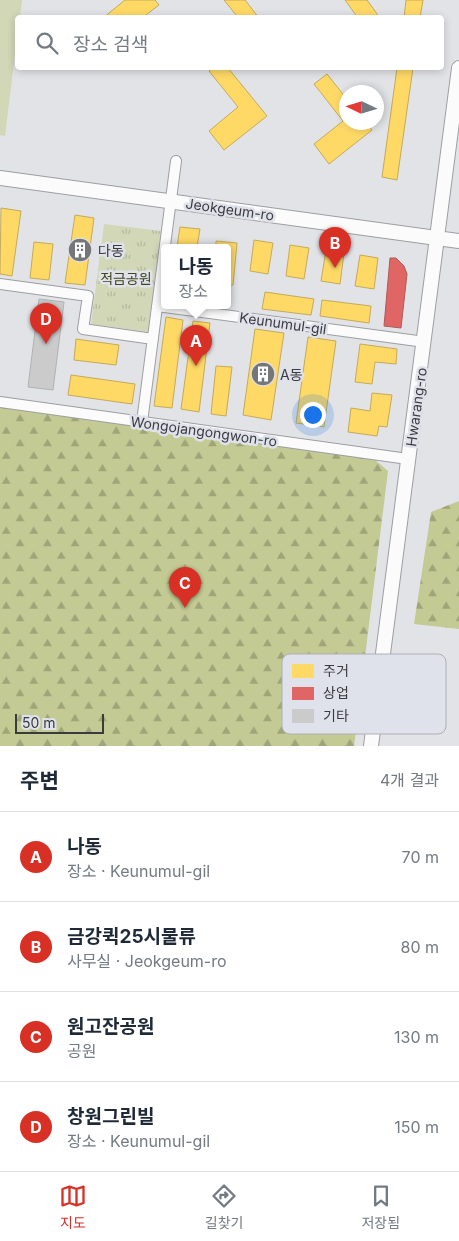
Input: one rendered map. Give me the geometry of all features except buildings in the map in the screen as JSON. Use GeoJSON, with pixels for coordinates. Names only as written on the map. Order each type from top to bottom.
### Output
{"type":"FeatureCollection","features":[{"type":"Feature","properties":{"kind":"street","name":"Hwarang-ro"},"geometry":{"type":"LineString","coordinates":[[383,654],[425,342],[459,68]]}},
{"type":"Feature","properties":{"kind":"street"},"geometry":{"type":"LineString","coordinates":[[165,244],[176,161]]}},
{"type":"Feature","properties":{"kind":"street","name":"Jeokgeum-ro"},"geometry":{"type":"LineString","coordinates":[[0,178],[459,241]]}},
{"type":"Feature","properties":{"kind":"street"},"geometry":{"type":"LineString","coordinates":[[142,422],[161,274]]}},
{"type":"Feature","properties":{"kind":"street"},"geometry":{"type":"LineString","coordinates":[[0,284],[88,296],[83,329],[153,338]]}},
{"type":"Feature","properties":{"kind":"street","name":"Keunumul-gil"},"geometry":{"type":"LineString","coordinates":[[157,306],[161,307]]}},
{"type":"Feature","properties":{"kind":"street","name":"Keunumul-gil"},"geometry":{"type":"LineString","coordinates":[[179,309],[425,342]]}},
{"type":"Feature","properties":{"kind":"street","name":"Wongojangongwon-ro"},"geometry":{"type":"LineString","coordinates":[[0,402],[408,459]]}},
{"type":"Feature","properties":{"kind":"green space"},"geometry":{"type":"Polygon","coordinates":[[[0,0],[22,0],[20,15],[15,15],[15,54],[5,136],[0,135],[0,0]]]}},
{"type":"Feature","properties":{"kind":"green space","name":"적금공원"},"geometry":{"type":"Polygon","coordinates":[[[104,224],[161,231],[148,332],[91,324],[104,224]]]}},
{"type":"Feature","properties":{"kind":"green space"},"geometry":{"type":"Polygon","coordinates":[[[0,406],[374,459],[388,471],[365,654],[282,654],[282,734],[355,734],[354,746],[0,746],[0,406]]]}},
{"type":"Feature","properties":{"kind":"green space"},"geometry":{"type":"Polygon","coordinates":[[[459,501],[459,629],[414,624],[431,512],[459,501]]]}},
{"type":"Feature","properties":{"kind":"place","name":"다동"},"geometry":{"type":"Point","coordinates":[80,250]}},
{"type":"Feature","properties":{"kind":"place","name":"금강퀵25시물류"},"geometry":{"type":"Point","coordinates":[335,268]}},
{"type":"Feature","properties":{"kind":"place","name":"창원그린빌"},"geometry":{"type":"Point","coordinates":[46,344]}},
{"type":"Feature","properties":{"kind":"place","name":"나동"},"geometry":{"type":"Point","coordinates":[196,366]}},
{"type":"Feature","properties":{"kind":"place","name":"A동"},"geometry":{"type":"Point","coordinates":[263,374]}},
{"type":"Feature","properties":{"kind":"place","name":"원고잔공원"},"geometry":{"type":"Point","coordinates":[185,608]}}]}
